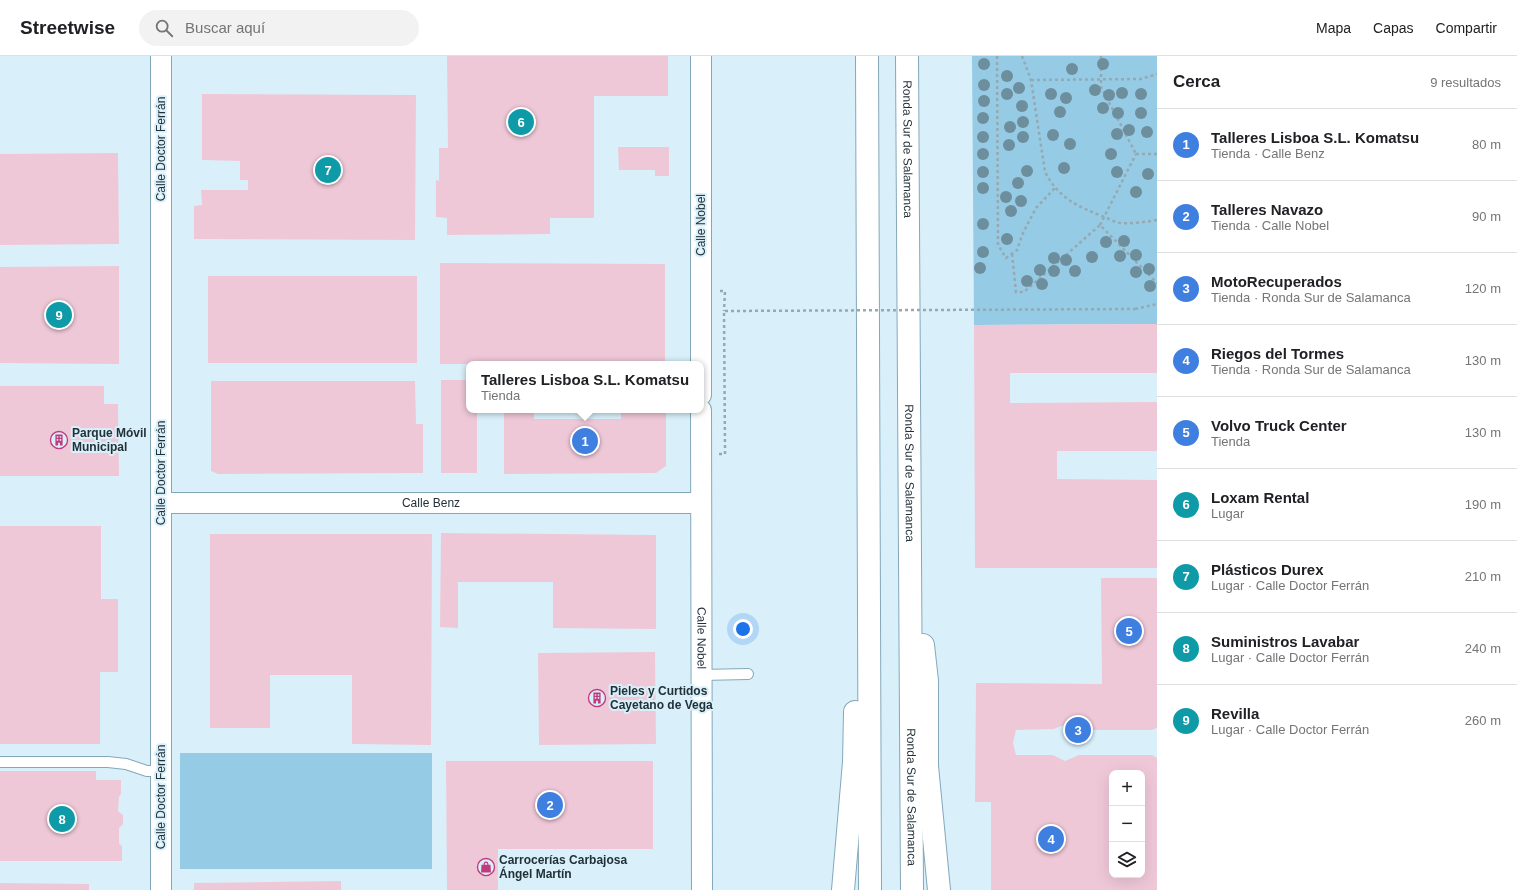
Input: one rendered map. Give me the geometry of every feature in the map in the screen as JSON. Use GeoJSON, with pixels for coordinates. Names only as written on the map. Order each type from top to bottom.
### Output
{"type":"FeatureCollection","features":[{"type":"Feature","properties":{"kind":"highway"},"geometry":{"type":"LineString","coordinates":[[867,56],[870,521],[870,890]]}},
{"type":"Feature","properties":{"kind":"highway","name":"Ronda Sur de Salamanca"},"geometry":{"type":"LineString","coordinates":[[907,56],[912,890]]}},
{"type":"Feature","properties":{"kind":"highway"},"geometry":{"type":"LineString","coordinates":[[910,512],[927,681],[927,766],[939,890]]}},
{"type":"Feature","properties":{"kind":"highway"},"geometry":{"type":"LineString","coordinates":[[843,890],[854,762],[856,690],[870,521]]}},
{"type":"Feature","properties":{"kind":"street","name":"Calle Doctor Ferrán"},"geometry":{"type":"LineString","coordinates":[[161,56],[161,890]]}},
{"type":"Feature","properties":{"kind":"street","name":"Calle Nobel"},"geometry":{"type":"LineString","coordinates":[[701,56],[701,361]]}},
{"type":"Feature","properties":{"kind":"street","name":"Calle Nobel"},"geometry":{"type":"LineString","coordinates":[[701,413],[702,890]]}},
{"type":"Feature","properties":{"kind":"street","name":"Calle Benz"},"geometry":{"type":"LineString","coordinates":[[161,503],[701,503]]}},
{"type":"Feature","properties":{"kind":"lane"},"geometry":{"type":"LineString","coordinates":[[701,675],[748,674]]}},
{"type":"Feature","properties":{"kind":"lane"},"geometry":{"type":"LineString","coordinates":[[0,762],[108,762],[136,766],[147,771],[161,771]]}},
{"type":"Feature","properties":{"kind":"path"},"geometry":{"type":"LineString","coordinates":[[997,56],[998,246],[1006,258],[1017,250],[1023,232],[1036,208],[1055,188]]}},
{"type":"Feature","properties":{"kind":"path"},"geometry":{"type":"LineString","coordinates":[[1022,56],[1030,80],[1045,172],[1055,188],[1064,197],[1087,210],[1119,223],[1141,223],[1157,220]]}},
{"type":"Feature","properties":{"kind":"path"},"geometry":{"type":"LineString","coordinates":[[1101,56],[1101,87],[1136,154]]}},
{"type":"Feature","properties":{"kind":"path"},"geometry":{"type":"LineString","coordinates":[[1030,80],[1141,79],[1157,75]]}},
{"type":"Feature","properties":{"kind":"path"},"geometry":{"type":"LineString","coordinates":[[1012,253],[1016,292],[1024,292],[1100,225],[1103,216],[1136,154]]}},
{"type":"Feature","properties":{"kind":"path"},"geometry":{"type":"LineString","coordinates":[[1136,154],[1157,154]]}},
{"type":"Feature","properties":{"kind":"path"},"geometry":{"type":"LineString","coordinates":[[1100,225],[1157,283]]}},
{"type":"Feature","properties":{"kind":"path"},"geometry":{"type":"LineString","coordinates":[[715,290],[725,291],[725,448]]}},
{"type":"Feature","properties":{"kind":"path"},"geometry":{"type":"LineString","coordinates":[[724,311],[1135,309],[1157,304]]}},
{"type":"Feature","properties":{"kind":"shaded area"},"geometry":{"type":"Polygon","coordinates":[[[972,56],[1157,56],[1157,324],[974,325],[972,56]]]}},
{"type":"Feature","properties":{"kind":"shaded area"},"geometry":{"type":"Polygon","coordinates":[[[180,753],[432,753],[432,869],[180,869],[180,753]]]}},
{"type":"Feature","properties":{"kind":"building"},"geometry":{"type":"Polygon","coordinates":[[[447,56],[668,56],[668,96],[594,96],[594,218],[550,218],[550,234],[447,235],[447,218],[436,217],[436,180],[439,181],[439,148],[448,148],[447,56]]]}},
{"type":"Feature","properties":{"kind":"building"},"geometry":{"type":"Polygon","coordinates":[[[202,94],[416,95],[415,240],[194,239],[194,206],[202,205],[201,190],[248,190],[248,180],[240,180],[240,161],[202,160],[202,94]]]}},
{"type":"Feature","properties":{"kind":"building"},"geometry":{"type":"Polygon","coordinates":[[[618,147],[669,147],[669,176],[655,176],[655,170],[619,170],[618,147]]]}},
{"type":"Feature","properties":{"kind":"building"},"geometry":{"type":"Polygon","coordinates":[[[118,153],[119,244],[0,245],[0,154],[118,153]]]}},
{"type":"Feature","properties":{"kind":"building"},"geometry":{"type":"Polygon","coordinates":[[[440,263],[665,264],[665,361],[466,361],[466,364],[440,364],[440,263]]]}},
{"type":"Feature","properties":{"kind":"building"},"geometry":{"type":"Polygon","coordinates":[[[119,266],[119,364],[0,363],[0,267],[119,266]]]}},
{"type":"Feature","properties":{"kind":"building"},"geometry":{"type":"Polygon","coordinates":[[[208,276],[417,276],[417,363],[208,363],[208,276]]]}},
{"type":"Feature","properties":{"kind":"building"},"geometry":{"type":"Polygon","coordinates":[[[1157,324],[1157,373],[1010,373],[1010,403],[1157,402],[1157,451],[1057,451],[1057,479],[1157,480],[1157,568],[975,568],[974,325],[1157,324]]]}},
{"type":"Feature","properties":{"kind":"building"},"geometry":{"type":"Polygon","coordinates":[[[441,380],[466,380],[466,413],[477,413],[477,473],[441,473],[441,380]]]}},
{"type":"Feature","properties":{"kind":"building"},"geometry":{"type":"Polygon","coordinates":[[[211,381],[415,381],[416,424],[423,424],[423,473],[218,474],[211,471],[211,381]]]}},
{"type":"Feature","properties":{"kind":"building","name":"Parque Móvil Municipal"},"geometry":{"type":"Polygon","coordinates":[[[0,386],[104,386],[104,404],[118,404],[119,476],[0,476],[0,386]]]}},
{"type":"Feature","properties":{"kind":"building"},"geometry":{"type":"Polygon","coordinates":[[[504,413],[534,413],[534,419],[621,419],[621,413],[666,413],[666,466],[656,473],[504,474],[504,413]]]}},
{"type":"Feature","properties":{"kind":"building"},"geometry":{"type":"Polygon","coordinates":[[[0,526],[101,526],[101,599],[118,599],[118,672],[100,672],[100,744],[0,744],[0,526]]]}},
{"type":"Feature","properties":{"kind":"building"},"geometry":{"type":"Polygon","coordinates":[[[441,533],[656,535],[656,629],[553,628],[553,582],[458,582],[458,628],[440,627],[441,533]]]}},
{"type":"Feature","properties":{"kind":"building"},"geometry":{"type":"Polygon","coordinates":[[[210,534],[432,534],[431,745],[352,744],[352,675],[270,675],[270,728],[210,728],[210,534]]]}},
{"type":"Feature","properties":{"kind":"building"},"geometry":{"type":"Polygon","coordinates":[[[1101,578],[1157,578],[1157,728],[1152,730],[1078,730],[1066,724],[1054,729],[1016,730],[1013,743],[1016,755],[1053,755],[1065,761],[1079,755],[1152,755],[1157,758],[1157,890],[991,890],[991,802],[975,802],[976,683],[1102,684],[1101,578]]]}},
{"type":"Feature","properties":{"kind":"building","name":"Pieles y Curtidos Cayetano de Vega"},"geometry":{"type":"Polygon","coordinates":[[[655,652],[656,744],[539,745],[538,653],[655,652]]]}},
{"type":"Feature","properties":{"kind":"building"},"geometry":{"type":"Polygon","coordinates":[[[446,761],[653,761],[653,849],[498,849],[498,890],[447,890],[446,761]]]}},
{"type":"Feature","properties":{"kind":"building"},"geometry":{"type":"Polygon","coordinates":[[[0,771],[96,771],[96,780],[121,780],[121,794],[119,797],[118,811],[123,815],[123,824],[119,828],[119,843],[122,846],[122,861],[0,861],[0,771]]]}},
{"type":"Feature","properties":{"kind":"building"},"geometry":{"type":"Polygon","coordinates":[[[341,881],[341,890],[194,890],[194,883],[341,881]]]}},
{"type":"Feature","properties":{"kind":"building"},"geometry":{"type":"Polygon","coordinates":[[[0,883],[89,884],[89,890],[0,890],[0,883]]]}},
{"type":"Feature","properties":{"kind":"place","name":"Loxam Rental"},"geometry":{"type":"Point","coordinates":[521,122]}},
{"type":"Feature","properties":{"kind":"place","name":"Plásticos Durex"},"geometry":{"type":"Point","coordinates":[328,170]}},
{"type":"Feature","properties":{"kind":"place","name":"Revilla"},"geometry":{"type":"Point","coordinates":[59,315]}},
{"type":"Feature","properties":{"kind":"place","name":"Parque Móvil Municipal"},"geometry":{"type":"Point","coordinates":[59,440]}},
{"type":"Feature","properties":{"kind":"place","name":"Talleres Lisboa S.L. Komatsu"},"geometry":{"type":"Point","coordinates":[585,441]}},
{"type":"Feature","properties":{"kind":"place","name":"Volvo Truck Center"},"geometry":{"type":"Point","coordinates":[1129,631]}},
{"type":"Feature","properties":{"kind":"place","name":"Pieles y Curtidos Cayetano de Vega"},"geometry":{"type":"Point","coordinates":[597,698]}},
{"type":"Feature","properties":{"kind":"place","name":"MotoRecuperados"},"geometry":{"type":"Point","coordinates":[1078,730]}},
{"type":"Feature","properties":{"kind":"place","name":"Talleres Navazo"},"geometry":{"type":"Point","coordinates":[550,805]}},
{"type":"Feature","properties":{"kind":"place","name":"Suministros Lavabar"},"geometry":{"type":"Point","coordinates":[62,819]}},
{"type":"Feature","properties":{"kind":"place","name":"Riegos del Tormes"},"geometry":{"type":"Point","coordinates":[1051,839]}},
{"type":"Feature","properties":{"kind":"place","name":"Carrocerías Carbajosa Ángel Martín"},"geometry":{"type":"Point","coordinates":[486,867]}}]}
